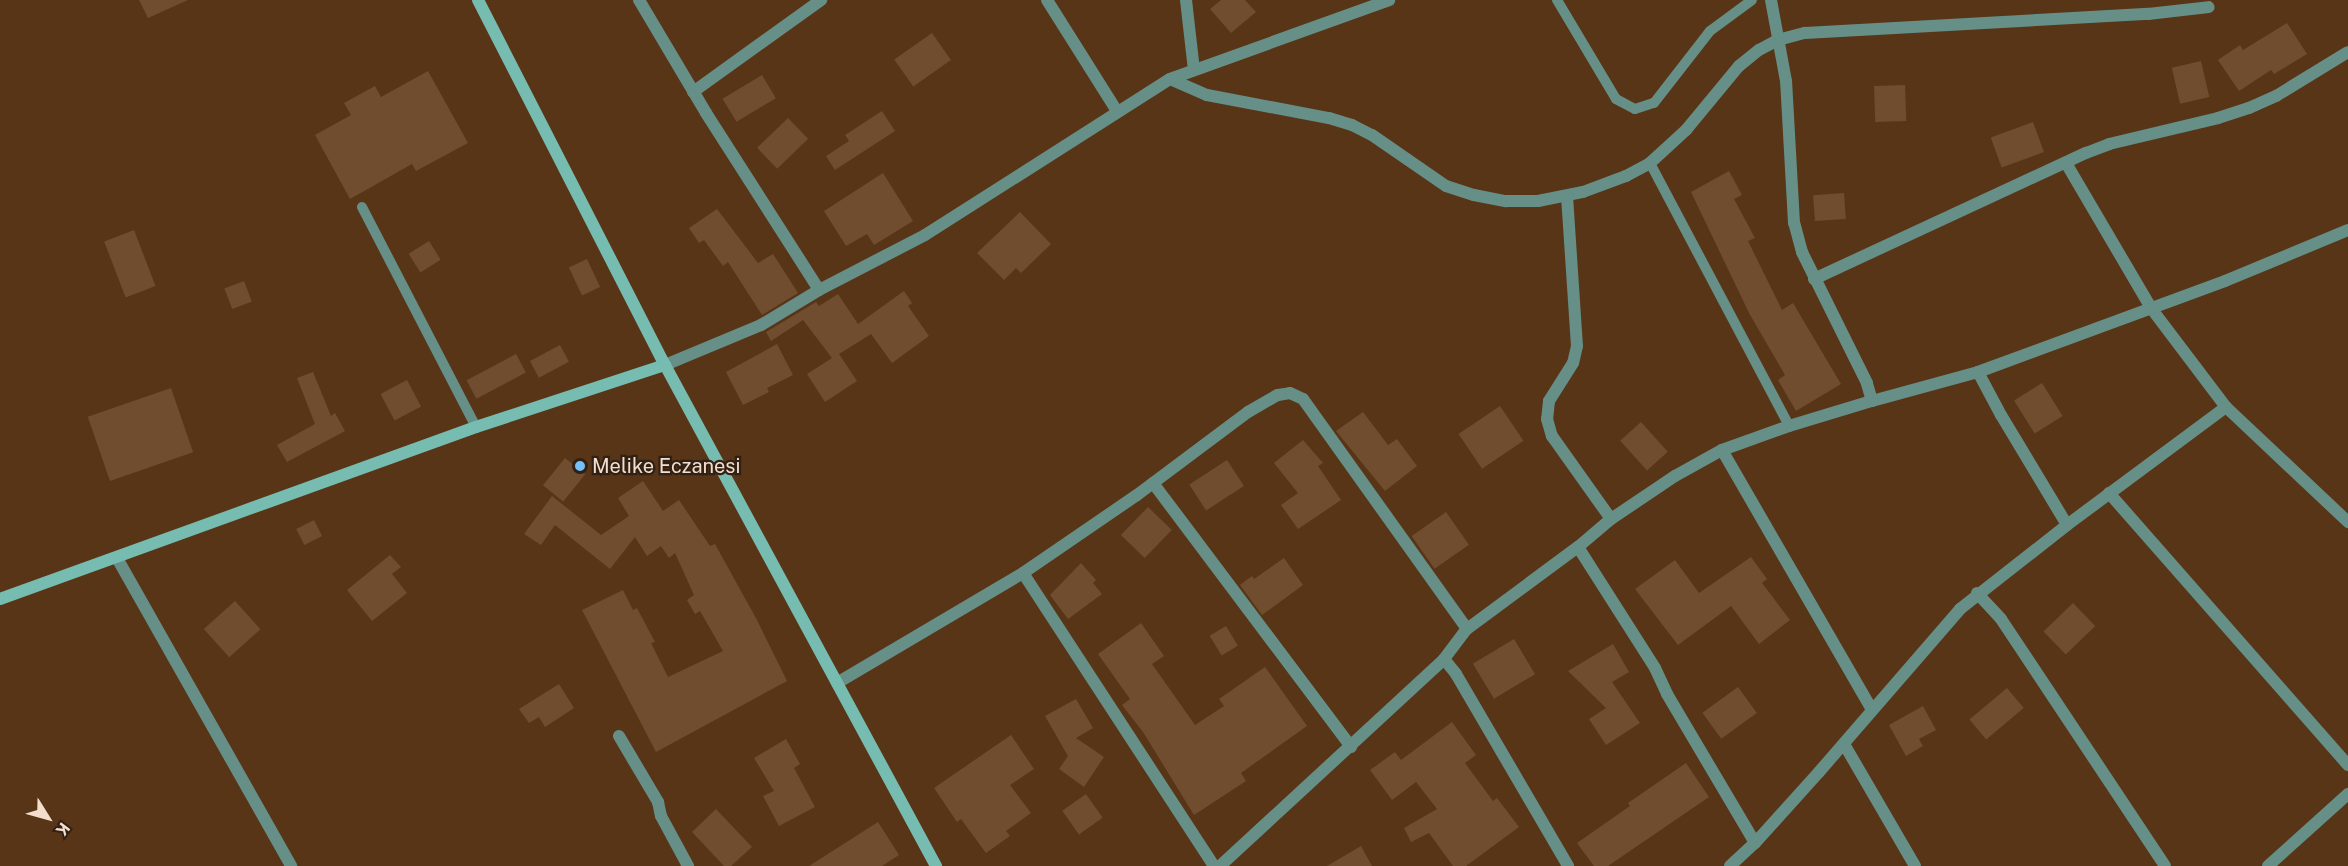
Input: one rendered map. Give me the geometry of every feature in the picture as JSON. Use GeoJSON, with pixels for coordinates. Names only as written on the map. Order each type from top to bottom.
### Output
{"type":"FeatureCollection","features":[{"type":"Feature","properties":{"kind":"street"},"geometry":{"type":"LineString","coordinates":[[478,0],[665,365],[936,866]]}},
{"type":"Feature","properties":{"kind":"street"},"geometry":{"type":"LineString","coordinates":[[639,0],[693,92],[819,290]]}},
{"type":"Feature","properties":{"kind":"street"},"geometry":{"type":"LineString","coordinates":[[693,92],[821,0]]}},
{"type":"Feature","properties":{"kind":"street"},"geometry":{"type":"LineString","coordinates":[[1047,0],[1117,111]]}},
{"type":"Feature","properties":{"kind":"street"},"geometry":{"type":"LineString","coordinates":[[1186,0],[1194,70]]}},
{"type":"Feature","properties":{"kind":"street"},"geometry":{"type":"LineString","coordinates":[[0,599],[476,427],[665,365],[761,325],[819,290],[925,235],[1170,79],[1389,0]]}},
{"type":"Feature","properties":{"kind":"street"},"geometry":{"type":"LineString","coordinates":[[1771,0],[1786,81],[1794,224],[1802,252],[1867,383],[1872,401]]}},
{"type":"Feature","properties":{"kind":"street"},"geometry":{"type":"LineString","coordinates":[[1170,79],[1207,95],[1308,113],[1352,125],[1372,135],[1446,186],[1474,195],[1506,201],[1538,201],[1567,196],[1626,176],[1650,163],[1686,130],[1739,66],[1759,50],[1778,40],[1805,33],[2148,14],[2209,7]]}},
{"type":"Feature","properties":{"kind":"street"},"geometry":{"type":"LineString","coordinates":[[1814,279],[2109,144],[2218,118],[2249,108],[2276,96],[2348,52]]}},
{"type":"Feature","properties":{"kind":"street"},"geometry":{"type":"LineString","coordinates":[[2066,163],[2151,308],[2226,407],[2348,522]]}},
{"type":"Feature","properties":{"kind":"street"},"geometry":{"type":"LineString","coordinates":[[1567,196],[1577,346],[1573,363],[1549,401],[1547,419],[1552,436],[1611,519]]}},
{"type":"Feature","properties":{"kind":"street"},"geometry":{"type":"LineString","coordinates":[[1220,866],[1444,659],[1467,629],[1578,547],[1611,519],[1675,476],[1722,450],[1789,426],[1978,372],[2151,308],[2348,230]]}},
{"type":"Feature","properties":{"kind":"street"},"geometry":{"type":"LineString","coordinates":[[1978,372],[2067,525]]}},
{"type":"Feature","properties":{"kind":"street"},"geometry":{"type":"LineString","coordinates":[[837,683],[1023,573],[1153,483],[1248,412],[1278,395],[1290,393],[1303,399],[1467,629]]}},
{"type":"Feature","properties":{"kind":"street"},"geometry":{"type":"LineString","coordinates":[[1730,866],[1755,843],[1844,744],[1944,625],[1977,593],[2226,407]]}},
{"type":"Feature","properties":{"kind":"street"},"geometry":{"type":"LineString","coordinates":[[1722,450],[1872,710]]}},
{"type":"Feature","properties":{"kind":"street"},"geometry":{"type":"LineString","coordinates":[[1153,483],[1351,747]]}},
{"type":"Feature","properties":{"kind":"street"},"geometry":{"type":"LineString","coordinates":[[2109,494],[2348,765]]}},
{"type":"Feature","properties":{"kind":"street"},"geometry":{"type":"LineString","coordinates":[[1578,547],[1655,668],[1667,694],[1755,843]]}},
{"type":"Feature","properties":{"kind":"street"},"geometry":{"type":"LineString","coordinates":[[117,558],[291,866]]}},
{"type":"Feature","properties":{"kind":"street"},"geometry":{"type":"LineString","coordinates":[[1023,573],[1214,866]]}},
{"type":"Feature","properties":{"kind":"street"},"geometry":{"type":"LineString","coordinates":[[1977,593],[2001,619],[2165,866]]}},
{"type":"Feature","properties":{"kind":"street"},"geometry":{"type":"LineString","coordinates":[[1444,659],[1456,674],[1568,866]]}},
{"type":"Feature","properties":{"kind":"street"},"geometry":{"type":"LineString","coordinates":[[619,736],[658,802],[661,816],[688,866]]}},
{"type":"Feature","properties":{"kind":"street"},"geometry":{"type":"LineString","coordinates":[[1844,744],[1915,866]]}},
{"type":"Feature","properties":{"kind":"street"},"geometry":{"type":"LineString","coordinates":[[2268,866],[2348,794]]}},
{"type":"Feature","properties":{"kind":"lane"},"geometry":{"type":"LineString","coordinates":[[1557,0],[1616,99],[1635,109],[1654,103],[1710,31],[1752,0]]}},
{"type":"Feature","properties":{"kind":"lane"},"geometry":{"type":"LineString","coordinates":[[1650,163],[1789,426]]}},
{"type":"Feature","properties":{"kind":"lane"},"geometry":{"type":"LineString","coordinates":[[362,207],[476,427]]}},
{"type":"Feature","properties":{"kind":"building"},"geometry":{"type":"Polygon","coordinates":[[[139,0],[188,0],[148,18],[139,0]]]}},
{"type":"Feature","properties":{"kind":"building"},"geometry":{"type":"Polygon","coordinates":[[[1221,0],[1245,0],[1256,12],[1231,33],[1210,9],[1221,0]]]}},
{"type":"Feature","properties":{"kind":"building"},"geometry":{"type":"Polygon","coordinates":[[[2287,23],[2307,54],[2274,74],[2271,70],[2239,91],[2218,60],[2240,45],[2243,50],[2287,23]]]}},
{"type":"Feature","properties":{"kind":"building"},"geometry":{"type":"Polygon","coordinates":[[[932,33],[951,60],[913,86],[894,59],[932,33]]]}},
{"type":"Feature","properties":{"kind":"building"},"geometry":{"type":"Polygon","coordinates":[[[2201,61],[2209,97],[2180,104],[2172,68],[2201,61]]]}},
{"type":"Feature","properties":{"kind":"building"},"geometry":{"type":"Polygon","coordinates":[[[428,71],[468,143],[416,171],[412,164],[350,199],[315,135],[351,115],[344,103],[375,86],[381,97],[428,71]]]}},
{"type":"Feature","properties":{"kind":"building"},"geometry":{"type":"Polygon","coordinates":[[[762,75],[776,98],[736,122],[723,99],[762,75]]]}},
{"type":"Feature","properties":{"kind":"building"},"geometry":{"type":"Polygon","coordinates":[[[1905,85],[1906,121],[1875,122],[1874,86],[1905,85]]]}},
{"type":"Feature","properties":{"kind":"building"},"geometry":{"type":"Polygon","coordinates":[[[882,111],[895,131],[835,170],[826,156],[849,141],[845,135],[882,111]]]}},
{"type":"Feature","properties":{"kind":"building"},"geometry":{"type":"Polygon","coordinates":[[[788,118],[808,139],[777,169],[757,148],[788,118]]]}},
{"type":"Feature","properties":{"kind":"building"},"geometry":{"type":"Polygon","coordinates":[[[2033,122],[2044,152],[2002,167],[1991,137],[2033,122]]]}},
{"type":"Feature","properties":{"kind":"building"},"geometry":{"type":"Polygon","coordinates":[[[1729,171],[1742,195],[1734,199],[1755,238],[1748,241],[1782,310],[1793,303],[1841,384],[1796,411],[1778,380],[1785,375],[1749,313],[1691,192],[1729,171]]]}},
{"type":"Feature","properties":{"kind":"building"},"geometry":{"type":"Polygon","coordinates":[[[883,173],[913,221],[874,245],[867,234],[846,246],[824,211],[883,173]]]}},
{"type":"Feature","properties":{"kind":"building"},"geometry":{"type":"Polygon","coordinates":[[[1844,193],[1846,219],[1815,221],[1813,195],[1844,193]]]}},
{"type":"Feature","properties":{"kind":"building"},"geometry":{"type":"Polygon","coordinates":[[[717,209],[758,263],[773,254],[798,293],[762,315],[728,262],[723,266],[704,240],[699,243],[689,228],[717,209]]]}},
{"type":"Feature","properties":{"kind":"building"},"geometry":{"type":"Polygon","coordinates":[[[1020,212],[1051,244],[1021,273],[1016,268],[1004,280],[977,253],[1020,212]]]}},
{"type":"Feature","properties":{"kind":"building"},"geometry":{"type":"Polygon","coordinates":[[[134,230],[156,286],[126,297],[104,241],[134,230]]]}},
{"type":"Feature","properties":{"kind":"building"},"geometry":{"type":"Polygon","coordinates":[[[429,241],[441,260],[420,272],[409,254],[429,241]]]}},
{"type":"Feature","properties":{"kind":"building"},"geometry":{"type":"Polygon","coordinates":[[[587,259],[600,287],[582,296],[569,267],[587,259]]]}},
{"type":"Feature","properties":{"kind":"building"},"geometry":{"type":"Polygon","coordinates":[[[244,281],[252,302],[232,309],[224,289],[244,281]]]}},
{"type":"Feature","properties":{"kind":"building"},"geometry":{"type":"Polygon","coordinates":[[[904,291],[912,303],[908,306],[929,336],[892,363],[871,334],[839,354],[857,381],[825,402],[807,374],[832,358],[803,320],[771,341],[766,332],[816,302],[819,306],[838,294],[858,324],[904,291]]]}},
{"type":"Feature","properties":{"kind":"building"},"geometry":{"type":"Polygon","coordinates":[[[777,344],[793,375],[767,388],[769,392],[743,405],[726,372],[777,344]]]}},
{"type":"Feature","properties":{"kind":"building"},"geometry":{"type":"Polygon","coordinates":[[[560,345],[569,362],[539,378],[530,361],[560,345]]]}},
{"type":"Feature","properties":{"kind":"building"},"geometry":{"type":"Polygon","coordinates":[[[516,354],[526,373],[476,399],[467,380],[516,354]]]}},
{"type":"Feature","properties":{"kind":"building"},"geometry":{"type":"Polygon","coordinates":[[[313,372],[331,416],[335,413],[345,431],[287,462],[277,445],[315,424],[297,378],[313,372]]]}},
{"type":"Feature","properties":{"kind":"building"},"geometry":{"type":"Polygon","coordinates":[[[407,380],[421,406],[395,421],[381,394],[407,380]]]}},
{"type":"Feature","properties":{"kind":"building"},"geometry":{"type":"Polygon","coordinates":[[[2042,383],[2063,416],[2035,434],[2014,400],[2042,383]]]}},
{"type":"Feature","properties":{"kind":"building"},"geometry":{"type":"Polygon","coordinates":[[[171,388],[193,452],[110,481],[88,417],[171,388]]]}},
{"type":"Feature","properties":{"kind":"building"},"geometry":{"type":"Polygon","coordinates":[[[1500,406],[1523,441],[1482,469],[1459,434],[1500,406]]]}},
{"type":"Feature","properties":{"kind":"building"},"geometry":{"type":"Polygon","coordinates":[[[1363,412],[1388,445],[1397,439],[1417,466],[1385,491],[1336,431],[1363,412]]]}},
{"type":"Feature","properties":{"kind":"building"},"geometry":{"type":"Polygon","coordinates":[[[1641,422],[1668,452],[1647,470],[1620,441],[1641,422]]]}},
{"type":"Feature","properties":{"kind":"building"},"geometry":{"type":"Polygon","coordinates":[[[1303,440],[1323,463],[1318,466],[1341,500],[1298,529],[1281,505],[1298,493],[1274,463],[1303,440]]]}},
{"type":"Feature","properties":{"kind":"building"},"geometry":{"type":"Polygon","coordinates":[[[565,458],[585,474],[563,502],[543,485],[565,458]]]}},
{"type":"Feature","properties":{"kind":"building"},"geometry":{"type":"Polygon","coordinates":[[[1227,460],[1244,486],[1206,511],[1189,485],[1227,460]]]}},
{"type":"Feature","properties":{"kind":"building"},"geometry":{"type":"Polygon","coordinates":[[[643,481],[663,511],[679,500],[710,546],[715,544],[757,620],[787,681],[656,752],[582,610],[623,590],[633,610],[637,608],[655,642],[651,643],[668,677],[723,651],[700,611],[695,614],[687,600],[694,595],[675,553],[669,558],[661,546],[647,556],[635,537],[610,569],[555,525],[541,545],[524,534],[552,496],[601,535],[629,516],[618,498],[643,481]]]}},
{"type":"Feature","properties":{"kind":"building"},"geometry":{"type":"Polygon","coordinates":[[[1148,507],[1172,530],[1145,558],[1121,535],[1148,507]]]}},
{"type":"Feature","properties":{"kind":"building"},"geometry":{"type":"Polygon","coordinates":[[[1446,512],[1469,545],[1435,569],[1412,536],[1446,512]]]}},
{"type":"Feature","properties":{"kind":"building"},"geometry":{"type":"Polygon","coordinates":[[[314,520],[322,536],[304,545],[296,529],[314,520]]]}},
{"type":"Feature","properties":{"kind":"building"},"geometry":{"type":"Polygon","coordinates":[[[390,555],[401,567],[392,574],[407,593],[372,621],[347,590],[390,555]]]}},
{"type":"Feature","properties":{"kind":"building"},"geometry":{"type":"Polygon","coordinates":[[[1751,557],[1767,579],[1762,583],[1790,620],[1759,644],[1731,606],[1678,645],[1635,589],[1675,560],[1699,593],[1751,557]]]}},
{"type":"Feature","properties":{"kind":"building"},"geometry":{"type":"Polygon","coordinates":[[[1284,558],[1303,585],[1262,615],[1240,585],[1252,576],[1254,579],[1284,558]]]}},
{"type":"Feature","properties":{"kind":"building"},"geometry":{"type":"Polygon","coordinates":[[[1081,563],[1096,580],[1093,583],[1102,594],[1068,619],[1050,595],[1081,563]]]}},
{"type":"Feature","properties":{"kind":"building"},"geometry":{"type":"Polygon","coordinates":[[[235,601],[260,629],[229,657],[204,629],[235,601]]]}},
{"type":"Feature","properties":{"kind":"building"},"geometry":{"type":"Polygon","coordinates":[[[2073,603],[2095,626],[2066,654],[2044,631],[2073,603]]]}},
{"type":"Feature","properties":{"kind":"building"},"geometry":{"type":"Polygon","coordinates":[[[1141,623],[1164,656],[1152,664],[1195,725],[1224,706],[1219,699],[1265,667],[1307,726],[1241,773],[1246,781],[1194,815],[1143,732],[1122,705],[1130,699],[1098,654],[1141,623]]]}},
{"type":"Feature","properties":{"kind":"building"},"geometry":{"type":"Polygon","coordinates":[[[1226,626],[1238,646],[1222,656],[1210,636],[1226,626]]]}},
{"type":"Feature","properties":{"kind":"building"},"geometry":{"type":"Polygon","coordinates":[[[1514,639],[1535,674],[1494,699],[1473,664],[1514,639]]]}},
{"type":"Feature","properties":{"kind":"building"},"geometry":{"type":"Polygon","coordinates":[[[1613,644],[1629,672],[1612,682],[1640,723],[1606,745],[1589,719],[1606,708],[1568,671],[1613,644]]]}},
{"type":"Feature","properties":{"kind":"building"},"geometry":{"type":"Polygon","coordinates":[[[559,684],[574,708],[545,727],[539,717],[529,723],[519,709],[559,684]]]}},
{"type":"Feature","properties":{"kind":"building"},"geometry":{"type":"Polygon","coordinates":[[[1738,687],[1757,713],[1721,739],[1702,713],[1738,687]]]}},
{"type":"Feature","properties":{"kind":"building"},"geometry":{"type":"Polygon","coordinates":[[[2007,688],[2024,708],[1986,739],[1969,719],[2007,688]]]}},
{"type":"Feature","properties":{"kind":"building"},"geometry":{"type":"Polygon","coordinates":[[[1076,699],[1093,728],[1076,738],[1104,757],[1084,787],[1059,769],[1068,756],[1045,716],[1076,699]]]}},
{"type":"Feature","properties":{"kind":"building"},"geometry":{"type":"Polygon","coordinates":[[[1923,706],[1936,730],[1919,739],[1923,746],[1906,756],[1889,725],[1923,706]]]}},
{"type":"Feature","properties":{"kind":"building"},"geometry":{"type":"Polygon","coordinates":[[[1452,722],[1476,755],[1465,763],[1493,801],[1497,798],[1519,827],[1466,866],[1453,866],[1429,833],[1411,842],[1404,828],[1437,809],[1416,782],[1392,800],[1370,770],[1395,752],[1401,760],[1452,722]]]}},
{"type":"Feature","properties":{"kind":"building"},"geometry":{"type":"Polygon","coordinates":[[[1011,735],[1034,769],[1010,785],[1031,813],[1006,831],[1010,836],[986,853],[961,819],[957,822],[934,788],[1011,735]]]}},
{"type":"Feature","properties":{"kind":"building"},"geometry":{"type":"Polygon","coordinates":[[[786,739],[800,764],[794,768],[815,807],[779,826],[763,796],[774,791],[754,758],[786,739]]]}},
{"type":"Feature","properties":{"kind":"building"},"geometry":{"type":"Polygon","coordinates":[[[1686,763],[1709,797],[1608,866],[1594,866],[1577,843],[1630,806],[1628,803],[1686,763]]]}},
{"type":"Feature","properties":{"kind":"building"},"geometry":{"type":"Polygon","coordinates":[[[1086,794],[1103,818],[1079,834],[1062,811],[1086,794]]]}},
{"type":"Feature","properties":{"kind":"building"},"geometry":{"type":"Polygon","coordinates":[[[716,809],[752,847],[731,866],[724,866],[692,832],[716,809]]]}},
{"type":"Feature","properties":{"kind":"building"},"geometry":{"type":"Polygon","coordinates":[[[878,822],[899,855],[882,866],[809,866],[878,822]]]}},
{"type":"Feature","properties":{"kind":"building"},"geometry":{"type":"Polygon","coordinates":[[[1361,846],[1372,866],[1327,866],[1361,846]]]}},
{"type":"Feature","properties":{"kind":"place","name":"Melike Eczanesi"},"geometry":{"type":"Point","coordinates":[580,466]}}]}
